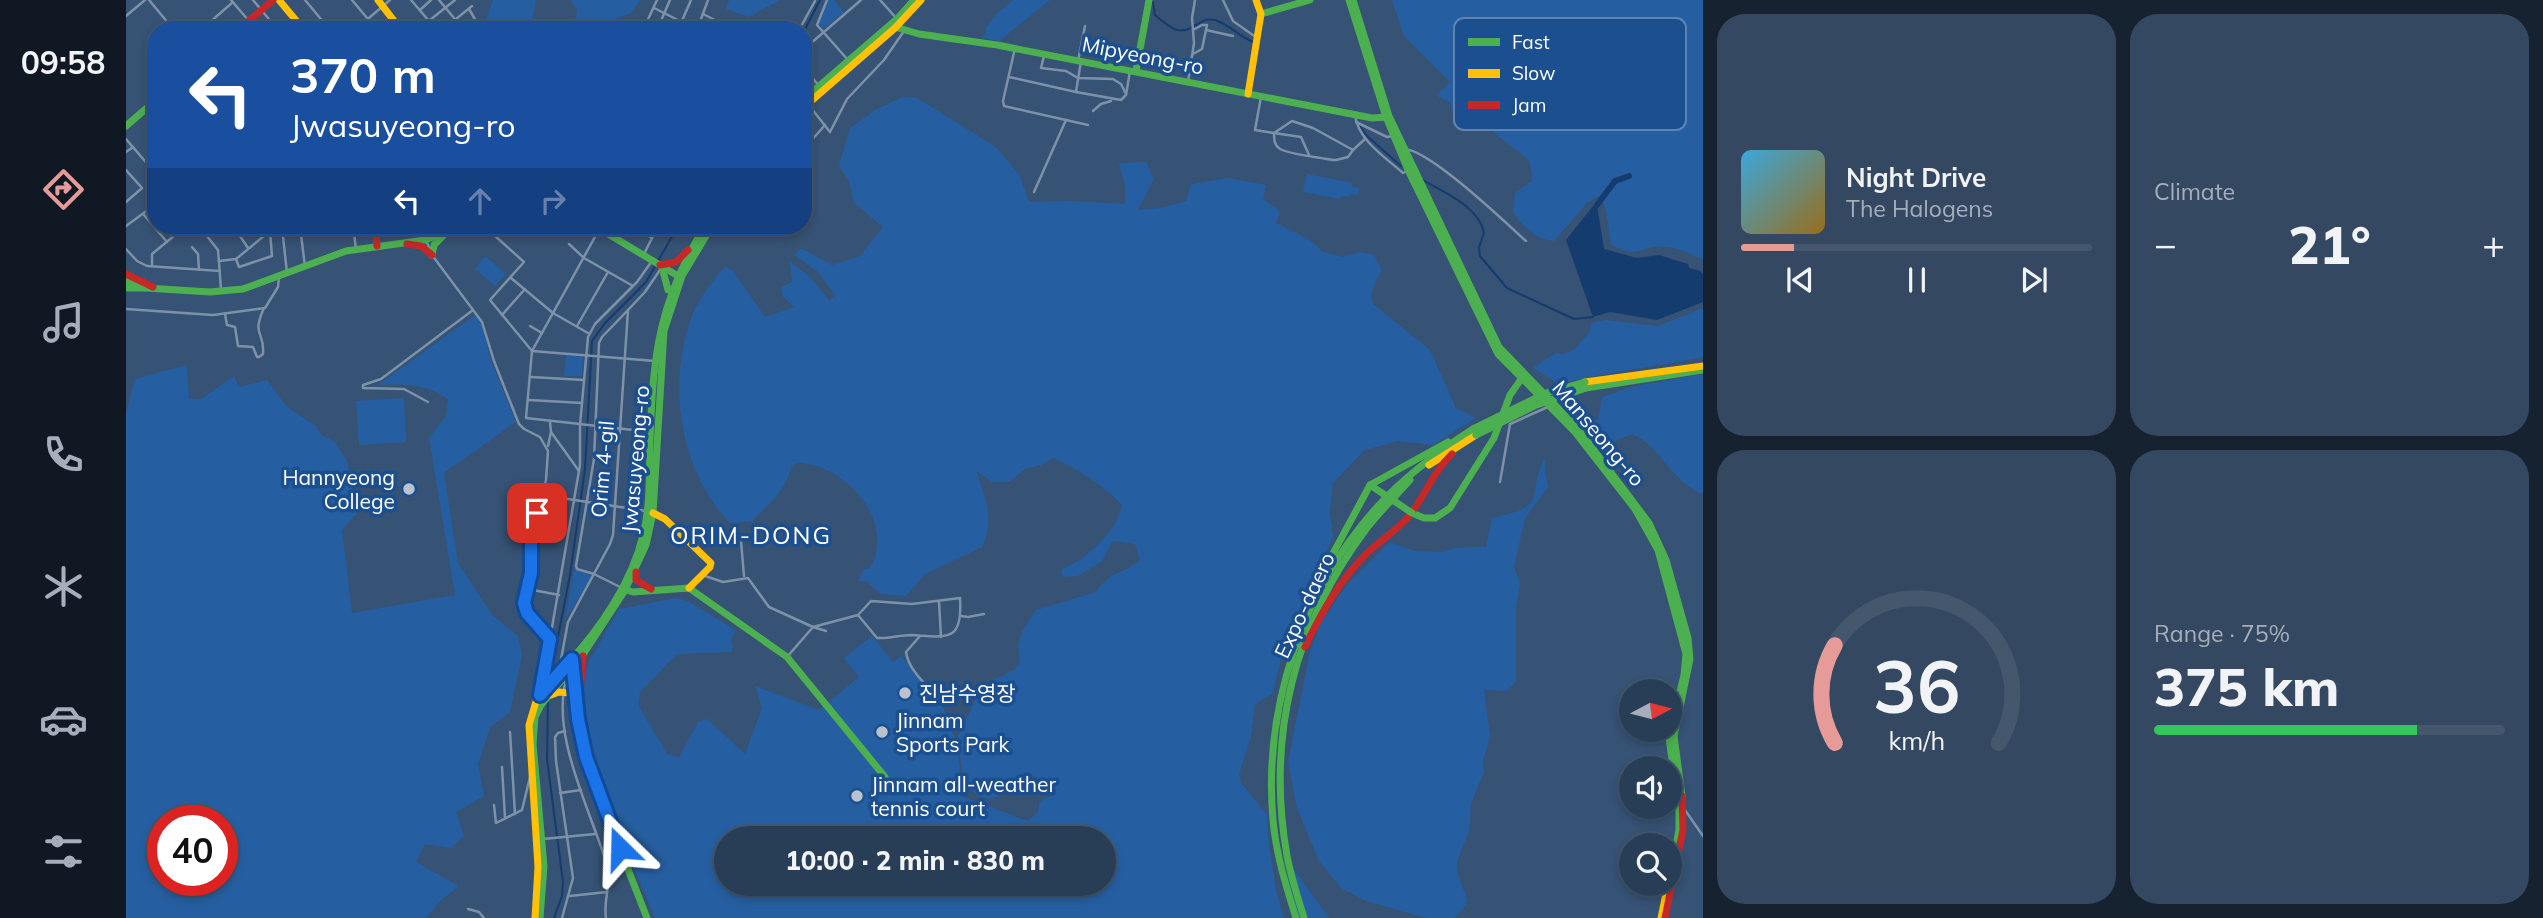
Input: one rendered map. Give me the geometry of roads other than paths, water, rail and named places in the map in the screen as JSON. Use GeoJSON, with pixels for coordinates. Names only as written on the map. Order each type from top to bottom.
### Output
{"type":"FeatureCollection","features":[{"type":"Feature","properties":{"kind":"main road"},"geometry":{"type":"LineString","coordinates":[[249,21],[273,0]]}},
{"type":"Feature","properties":{"kind":"main road"},"geometry":{"type":"LineString","coordinates":[[279,0],[296,21]]}},
{"type":"Feature","properties":{"kind":"main road"},"geometry":{"type":"LineString","coordinates":[[812,98],[912,5],[921,0]]}},
{"type":"Feature","properties":{"kind":"main road"},"geometry":{"type":"LineString","coordinates":[[1133,71],[1148,23],[1149,0]]}},
{"type":"Feature","properties":{"kind":"main road"},"geometry":{"type":"LineString","coordinates":[[1248,94],[1261,13],[1256,0]]}},
{"type":"Feature","properties":{"kind":"main road"},"geometry":{"type":"LineString","coordinates":[[1261,13],[1310,0]]}},
{"type":"Feature","properties":{"kind":"main road","name":"Manseong-ro"},"geometry":{"type":"LineString","coordinates":[[1351,0],[1387,117],[1402,149]]}},
{"type":"Feature","properties":{"kind":"main road"},"geometry":{"type":"LineString","coordinates":[[383,2],[395,21]]}},
{"type":"Feature","properties":{"kind":"main road"},"geometry":{"type":"LineString","coordinates":[[812,95],[819,86],[894,23]]}},
{"type":"Feature","properties":{"kind":"main road","name":"Mipyeong-ro"},"geometry":{"type":"LineString","coordinates":[[894,23],[904,31],[1015,48],[1261,96],[1355,118],[1387,117]]}},
{"type":"Feature","properties":{"kind":"main road"},"geometry":{"type":"LineString","coordinates":[[126,125],[147,108]]}},
{"type":"Feature","properties":{"kind":"main road","name":"Manseong-ro"},"geometry":{"type":"LineString","coordinates":[[1387,117],[1492,348],[1504,362],[1562,411],[1588,440],[1644,516],[1660,549],[1690,649],[1689,671],[1674,736],[1684,810],[1683,831],[1663,918]]}},
{"type":"Feature","properties":{"kind":"main road","name":"Manseong-ro"},"geometry":{"type":"LineString","coordinates":[[1410,169],[1499,347],[1522,377],[1575,432],[1620,489],[1660,549],[1686,654],[1684,675],[1669,738],[1679,810],[1678,833]]}},
{"type":"Feature","properties":{"kind":"main road"},"geometry":{"type":"LineString","coordinates":[[376,235],[377,246]]}},
{"type":"Feature","properties":{"kind":"main road"},"geometry":{"type":"LineString","coordinates":[[126,288],[221,292],[250,287],[356,249],[425,240],[437,235]]}},
{"type":"Feature","properties":{"kind":"main road"},"geometry":{"type":"LineString","coordinates":[[402,243],[421,246],[432,255],[436,242],[444,235]]}},
{"type":"Feature","properties":{"kind":"main road"},"geometry":{"type":"LineString","coordinates":[[610,235],[679,277]]}},
{"type":"Feature","properties":{"kind":"main road","name":"Jwasuyeong-ro"},"geometry":{"type":"LineString","coordinates":[[652,488],[651,432],[660,323],[689,250],[699,235]]}},
{"type":"Feature","properties":{"kind":"main road","name":"Jwasuyeong-ro"},"geometry":{"type":"LineString","coordinates":[[679,277],[706,235]]}},
{"type":"Feature","properties":{"kind":"main road"},"geometry":{"type":"LineString","coordinates":[[657,264],[676,262],[689,250]]}},
{"type":"Feature","properties":{"kind":"main road"},"geometry":{"type":"LineString","coordinates":[[657,264],[667,278],[671,293]]}},
{"type":"Feature","properties":{"kind":"main road"},"geometry":{"type":"LineString","coordinates":[[126,274],[157,289]]}},
{"type":"Feature","properties":{"kind":"main road"},"geometry":{"type":"LineString","coordinates":[[126,281],[146,288]]}},
{"type":"Feature","properties":{"kind":"main road","name":"Jwasuyeong-ro"},"geometry":{"type":"LineString","coordinates":[[543,699],[557,678],[585,651],[643,554],[650,512],[662,348],[671,293]]}},
{"type":"Feature","properties":{"kind":"main road","name":"Expo-daero"},"geometry":{"type":"LineString","coordinates":[[1296,918],[1282,870],[1272,801],[1272,755],[1276,721],[1289,672],[1317,598],[1355,534],[1412,472],[1474,432],[1546,393],[1703,368]]}},
{"type":"Feature","properties":{"kind":"main road"},"geometry":{"type":"LineString","coordinates":[[1370,485],[1412,513],[1429,519],[1442,515],[1450,509],[1491,443],[1510,392],[1522,377]]}},
{"type":"Feature","properties":{"kind":"main road"},"geometry":{"type":"LineString","coordinates":[[1289,672],[1340,583],[1366,554],[1412,513],[1441,464],[1465,439]]}},
{"type":"Feature","properties":{"kind":"main road"},"geometry":{"type":"LineString","coordinates":[[1289,672],[1291,649],[1315,587],[1370,485],[1465,439]]}},
{"type":"Feature","properties":{"kind":"main road"},"geometry":{"type":"LineString","coordinates":[[650,512],[665,519],[708,559],[711,566],[689,588]]}},
{"type":"Feature","properties":{"kind":"main road","name":"Jwasuyeong-ro"},"geometry":{"type":"LineString","coordinates":[[570,665],[623,589],[639,550],[650,512]]}},
{"type":"Feature","properties":{"kind":"main road"},"geometry":{"type":"LineString","coordinates":[[643,554],[634,577],[652,589]]}},
{"type":"Feature","properties":{"kind":"main road"},"geometry":{"type":"LineString","coordinates":[[623,589],[633,592],[689,588],[787,657],[886,777]]}},
{"type":"Feature","properties":{"kind":"main road"},"geometry":{"type":"LineString","coordinates":[[578,719],[578,681],[585,651]]}},
{"type":"Feature","properties":{"kind":"main road"},"geometry":{"type":"LineString","coordinates":[[570,665],[578,719],[594,783],[647,918]]}},
{"type":"Feature","properties":{"kind":"main road","name":"Expo-daero"},"geometry":{"type":"LineString","coordinates":[[1289,672],[1279,763],[1284,839],[1304,918]]}},
{"type":"Feature","properties":{"kind":"main road"},"geometry":{"type":"LineString","coordinates":[[542,839],[532,775],[529,723],[531,710],[543,699],[561,692],[570,693],[576,702]]}},
{"type":"Feature","properties":{"kind":"main road"},"geometry":{"type":"LineString","coordinates":[[537,918],[544,883],[533,733],[535,717],[543,699]]}},
{"type":"Feature","properties":{"kind":"main road","name":"Manseong-ro"},"geometry":{"type":"LineString","coordinates":[[1663,918],[1666,896]]}},
{"type":"Feature","properties":{"kind":"street"},"geometry":{"type":"LineString","coordinates":[[126,16],[147,0],[166,21]]}},
{"type":"Feature","properties":{"kind":"street"},"geometry":{"type":"LineString","coordinates":[[253,0],[270,21]]}},
{"type":"Feature","properties":{"kind":"street"},"geometry":{"type":"LineString","coordinates":[[305,0],[322,21]]}},
{"type":"Feature","properties":{"kind":"street"},"geometry":{"type":"LineString","coordinates":[[352,0],[370,21]]}},
{"type":"Feature","properties":{"kind":"street"},"geometry":{"type":"LineString","coordinates":[[411,0],[427,21]]}},
{"type":"Feature","properties":{"kind":"street"},"geometry":{"type":"LineString","coordinates":[[420,10],[431,0]]}},
{"type":"Feature","properties":{"kind":"street"},"geometry":{"type":"LineString","coordinates":[[439,0],[456,19],[470,8],[475,21]]}},
{"type":"Feature","properties":{"kind":"street"},"geometry":{"type":"LineString","coordinates":[[429,21],[456,0]]}},
{"type":"Feature","properties":{"kind":"street"},"geometry":{"type":"LineString","coordinates":[[648,21],[657,0]]}},
{"type":"Feature","properties":{"kind":"street"},"geometry":{"type":"LineString","coordinates":[[662,21],[670,0]]}},
{"type":"Feature","properties":{"kind":"street"},"geometry":{"type":"LineString","coordinates":[[682,21],[691,0]]}},
{"type":"Feature","properties":{"kind":"street"},"geometry":{"type":"LineString","coordinates":[[701,21],[708,0]]}},
{"type":"Feature","properties":{"kind":"street"},"geometry":{"type":"LineString","coordinates":[[827,0],[817,24],[849,61]]}},
{"type":"Feature","properties":{"kind":"street"},"geometry":{"type":"LineString","coordinates":[[812,42],[861,0]]}},
{"type":"Feature","properties":{"kind":"street"},"geometry":{"type":"LineString","coordinates":[[880,0],[894,23]]}},
{"type":"Feature","properties":{"kind":"street"},"geometry":{"type":"LineString","coordinates":[[1188,82],[1193,54],[1195,0]]}},
{"type":"Feature","properties":{"kind":"street"},"geometry":{"type":"LineString","coordinates":[[1223,0],[1233,21],[1257,38]]}},
{"type":"Feature","properties":{"kind":"street"},"geometry":{"type":"LineString","coordinates":[[211,21],[232,1],[249,21]]}},
{"type":"Feature","properties":{"kind":"street"},"geometry":{"type":"LineString","coordinates":[[804,21],[815,1]]}},
{"type":"Feature","properties":{"kind":"street"},"geometry":{"type":"LineString","coordinates":[[365,21],[383,2]]}},
{"type":"Feature","properties":{"kind":"street"},"geometry":{"type":"LineString","coordinates":[[654,8],[680,21]]}},
{"type":"Feature","properties":{"kind":"street"},"geometry":{"type":"LineString","coordinates":[[704,14],[718,21]]}},
{"type":"Feature","properties":{"kind":"street"},"geometry":{"type":"LineString","coordinates":[[1193,28],[1207,25],[1202,49],[1193,54]]}},
{"type":"Feature","properties":{"kind":"street"},"geometry":{"type":"LineString","coordinates":[[1076,92],[1085,26]]}},
{"type":"Feature","properties":{"kind":"street"},"geometry":{"type":"LineString","coordinates":[[1206,30],[1233,36]]}},
{"type":"Feature","properties":{"kind":"street"},"geometry":{"type":"LineString","coordinates":[[812,111],[830,132],[848,97],[884,60],[904,31]]}},
{"type":"Feature","properties":{"kind":"street"},"geometry":{"type":"LineString","coordinates":[[1015,48],[1004,106],[1088,125]]}},
{"type":"Feature","properties":{"kind":"street"},"geometry":{"type":"LineString","coordinates":[[1044,54],[1041,68],[1066,71],[1078,78],[1113,79],[1121,84],[1126,94]]}},
{"type":"Feature","properties":{"kind":"street"},"geometry":{"type":"LineString","coordinates":[[1009,77],[1121,100],[1126,94],[1133,71]]}},
{"type":"Feature","properties":{"kind":"street"},"geometry":{"type":"LineString","coordinates":[[812,78],[819,86]]}},
{"type":"Feature","properties":{"kind":"street"},"geometry":{"type":"LineString","coordinates":[[1261,96],[1255,130],[1301,137],[1309,155]]}},
{"type":"Feature","properties":{"kind":"street"},"geometry":{"type":"LineString","coordinates":[[1096,111],[1097,107],[1115,99]]}},
{"type":"Feature","properties":{"kind":"street"},"geometry":{"type":"LineString","coordinates":[[1355,118],[1387,137],[1394,135]]}},
{"type":"Feature","properties":{"kind":"street"},"geometry":{"type":"LineString","coordinates":[[1355,118],[1366,139],[1403,173],[1410,169]]}},
{"type":"Feature","properties":{"kind":"street"},"geometry":{"type":"LineString","coordinates":[[1034,191],[1066,120]]}},
{"type":"Feature","properties":{"kind":"street"},"geometry":{"type":"LineString","coordinates":[[1274,133],[1292,121],[1313,128],[1353,150]]}},
{"type":"Feature","properties":{"kind":"street"},"geometry":{"type":"LineString","coordinates":[[812,140],[825,125]]}},
{"type":"Feature","properties":{"kind":"street"},"geometry":{"type":"LineString","coordinates":[[1274,133],[1274,141],[1279,148],[1339,160],[1349,157],[1366,139]]}},
{"type":"Feature","properties":{"kind":"street"},"geometry":{"type":"LineString","coordinates":[[126,139],[147,163]]}},
{"type":"Feature","properties":{"kind":"street"},"geometry":{"type":"LineString","coordinates":[[126,152],[133,147]]}},
{"type":"Feature","properties":{"kind":"street"},"geometry":{"type":"LineString","coordinates":[[1402,149],[1410,149],[1434,162],[1527,241]]}},
{"type":"Feature","properties":{"kind":"street"},"geometry":{"type":"LineString","coordinates":[[126,170],[142,188],[127,200]]}},
{"type":"Feature","properties":{"kind":"street"},"geometry":{"type":"LineString","coordinates":[[126,226],[147,212]]}},
{"type":"Feature","properties":{"kind":"street"},"geometry":{"type":"LineString","coordinates":[[143,215],[147,220]]}},
{"type":"Feature","properties":{"kind":"street"},"geometry":{"type":"LineString","coordinates":[[161,235],[167,242]]}},
{"type":"Feature","properties":{"kind":"street"},"geometry":{"type":"LineString","coordinates":[[152,267],[152,254],[175,235]]}},
{"type":"Feature","properties":{"kind":"street"},"geometry":{"type":"LineString","coordinates":[[207,235],[218,249],[221,292]]}},
{"type":"Feature","properties":{"kind":"street"},"geometry":{"type":"LineString","coordinates":[[239,235],[248,248]]}},
{"type":"Feature","properties":{"kind":"street"},"geometry":{"type":"LineString","coordinates":[[219,261],[236,259],[265,235]]}},
{"type":"Feature","properties":{"kind":"street"},"geometry":{"type":"LineString","coordinates":[[236,259],[239,267],[271,257],[270,235]]}},
{"type":"Feature","properties":{"kind":"street"},"geometry":{"type":"LineString","coordinates":[[225,314],[227,325],[235,326],[238,346],[253,347],[257,357],[260,357],[264,343],[258,334],[257,323],[283,276],[282,235]]}},
{"type":"Feature","properties":{"kind":"street"},"geometry":{"type":"LineString","coordinates":[[301,235],[305,267]]}},
{"type":"Feature","properties":{"kind":"street"},"geometry":{"type":"LineString","coordinates":[[354,235],[356,249]]}},
{"type":"Feature","properties":{"kind":"street"},"geometry":{"type":"LineString","coordinates":[[494,235],[524,262],[490,300],[532,351],[655,361]]}},
{"type":"Feature","properties":{"kind":"street"},"geometry":{"type":"LineString","coordinates":[[594,235],[532,351],[527,419],[651,432]]}},
{"type":"Feature","properties":{"kind":"street"},"geometry":{"type":"LineString","coordinates":[[648,235],[652,238]]}},
{"type":"Feature","properties":{"kind":"street"},"geometry":{"type":"LineString","coordinates":[[643,256],[654,235]]}},
{"type":"Feature","properties":{"kind":"street"},"geometry":{"type":"LineString","coordinates":[[425,240],[432,255],[484,325],[494,361],[519,425],[537,434],[547,447]]}},
{"type":"Feature","properties":{"kind":"street"},"geometry":{"type":"LineString","coordinates":[[569,244],[584,258],[633,286]]}},
{"type":"Feature","properties":{"kind":"street"},"geometry":{"type":"LineString","coordinates":[[192,247],[198,254],[199,270]]}},
{"type":"Feature","properties":{"kind":"street"},"geometry":{"type":"LineString","coordinates":[[126,249],[136,261],[152,267],[220,271]]}},
{"type":"Feature","properties":{"kind":"street"},"geometry":{"type":"LineString","coordinates":[[543,699],[550,639],[579,471],[580,425],[589,333],[657,264]]}},
{"type":"Feature","properties":{"kind":"street"},"geometry":{"type":"LineString","coordinates":[[623,589],[576,567],[593,459],[598,356],[602,337],[645,292],[657,264]]}},
{"type":"Feature","properties":{"kind":"street"},"geometry":{"type":"LineString","coordinates":[[577,326],[608,272]]}},
{"type":"Feature","properties":{"kind":"street"},"geometry":{"type":"LineString","coordinates":[[511,278],[553,313],[589,333]]}},
{"type":"Feature","properties":{"kind":"street"},"geometry":{"type":"LineString","coordinates":[[502,315],[525,289]]}},
{"type":"Feature","properties":{"kind":"street"},"geometry":{"type":"LineString","coordinates":[[126,309],[225,314],[265,308]]}},
{"type":"Feature","properties":{"kind":"street"},"geometry":{"type":"LineString","coordinates":[[428,402],[404,390],[367,390],[363,385],[381,379],[473,310]]}},
{"type":"Feature","properties":{"kind":"street","name":"Orim 4-gil"},"geometry":{"type":"LineString","coordinates":[[557,678],[568,622],[612,540],[628,310]]}},
{"type":"Feature","properties":{"kind":"street"},"geometry":{"type":"LineString","coordinates":[[530,326],[542,332]]}},
{"type":"Feature","properties":{"kind":"street"},"geometry":{"type":"LineString","coordinates":[[530,377],[584,380]]}},
{"type":"Feature","properties":{"kind":"street"},"geometry":{"type":"LineString","coordinates":[[528,400],[582,403]]}},
{"type":"Feature","properties":{"kind":"street"},"geometry":{"type":"LineString","coordinates":[[1500,482],[1510,424],[1550,406]]}},
{"type":"Feature","properties":{"kind":"street"},"geometry":{"type":"LineString","coordinates":[[550,422],[548,466],[531,533],[531,573],[524,603],[525,610],[550,639]]}},
{"type":"Feature","properties":{"kind":"street"},"geometry":{"type":"LineString","coordinates":[[551,432],[579,471]]}},
{"type":"Feature","properties":{"kind":"street"},"geometry":{"type":"LineString","coordinates":[[542,495],[650,512]]}},
{"type":"Feature","properties":{"kind":"street"},"geometry":{"type":"LineString","coordinates":[[741,541],[744,577]]}},
{"type":"Feature","properties":{"kind":"street"},"geometry":{"type":"LineString","coordinates":[[702,575],[723,582],[744,577],[752,581],[769,607],[826,631]]}},
{"type":"Feature","properties":{"kind":"street"},"geometry":{"type":"LineString","coordinates":[[527,589],[559,595]]}},
{"type":"Feature","properties":{"kind":"street"},"geometry":{"type":"LineString","coordinates":[[787,657],[813,627],[858,615],[873,601],[912,604],[960,598],[961,616],[954,633],[941,637],[877,638],[858,615]]}},
{"type":"Feature","properties":{"kind":"street"},"geometry":{"type":"LineString","coordinates":[[939,601],[941,637]]}},
{"type":"Feature","properties":{"kind":"street"},"geometry":{"type":"LineString","coordinates":[[961,616],[984,614]]}},
{"type":"Feature","properties":{"kind":"street"},"geometry":{"type":"LineString","coordinates":[[920,636],[907,650],[906,657],[938,698]]}},
{"type":"Feature","properties":{"kind":"street"},"geometry":{"type":"LineString","coordinates":[[570,665],[561,692],[566,731],[581,790],[608,866],[606,918]]}},
{"type":"Feature","properties":{"kind":"street"},"geometry":{"type":"LineString","coordinates":[[562,918],[573,878],[559,793],[555,738],[558,733],[566,731]]}},
{"type":"Feature","properties":{"kind":"street"},"geometry":{"type":"LineString","coordinates":[[510,732],[515,814]]}},
{"type":"Feature","properties":{"kind":"street"},"geometry":{"type":"LineString","coordinates":[[502,767],[505,818]]}},
{"type":"Feature","properties":{"kind":"street"},"geometry":{"type":"LineString","coordinates":[[494,805],[496,822],[523,809],[527,779],[532,775]]}},
{"type":"Feature","properties":{"kind":"street"},"geometry":{"type":"LineString","coordinates":[[559,793],[581,790]]}},
{"type":"Feature","properties":{"kind":"street"},"geometry":{"type":"LineString","coordinates":[[1684,810],[1703,836]]}},
{"type":"Feature","properties":{"kind":"street"},"geometry":{"type":"LineString","coordinates":[[542,839],[596,834]]}},
{"type":"Feature","properties":{"kind":"street"},"geometry":{"type":"LineString","coordinates":[[570,896],[607,892]]}},
{"type":"Feature","properties":{"kind":"street"},"geometry":{"type":"LineString","coordinates":[[468,909],[479,912],[484,918]]}},
{"type":"Feature","properties":{"kind":"waterway"},"geometry":{"type":"LineString","coordinates":[[809,21],[820,0]]}},
{"type":"Feature","properties":{"kind":"waterway"},"geometry":{"type":"LineString","coordinates":[[1153,2],[1155,15],[1175,29],[1188,29],[1210,19],[1254,42]]}},
{"type":"Feature","properties":{"kind":"waterway"},"geometry":{"type":"LineString","coordinates":[[1359,125],[1367,136],[1401,166]]}},
{"type":"Feature","properties":{"kind":"waterway"},"geometry":{"type":"LineString","coordinates":[[1597,205],[1615,181],[1629,176]]}},
{"type":"Feature","properties":{"kind":"waterway"},"geometry":{"type":"LineString","coordinates":[[1423,180],[1460,201],[1475,215],[1484,233],[1479,247],[1480,256],[1507,288],[1574,319],[1593,317]]}},
{"type":"Feature","properties":{"kind":"waterway"},"geometry":{"type":"LineString","coordinates":[[550,678],[570,575],[585,469],[592,341],[605,323],[646,282],[673,235]]}},
{"type":"Feature","properties":{"kind":"waterway"},"geometry":{"type":"LineString","coordinates":[[548,701],[547,759],[563,882],[562,896],[554,918]]}},
{"type":"Feature","properties":{"kind":"place","name":"Hannyeong College"},"geometry":{"type":"Point","coordinates":[409,489]}},
{"type":"Feature","properties":{"kind":"place","name":"진남수영장"},"geometry":{"type":"Point","coordinates":[905,693]}},
{"type":"Feature","properties":{"kind":"place","name":"Jinnam Sports Park"},"geometry":{"type":"Point","coordinates":[882,732]}},
{"type":"Feature","properties":{"kind":"place","name":"Jinnam all-weather tennis court"},"geometry":{"type":"Point","coordinates":[857,796]}},
{"type":"Feature","properties":{"kind":"district","name":"ORIM-DONG"},"geometry":{"type":"Point","coordinates":[751,535]}}]}
